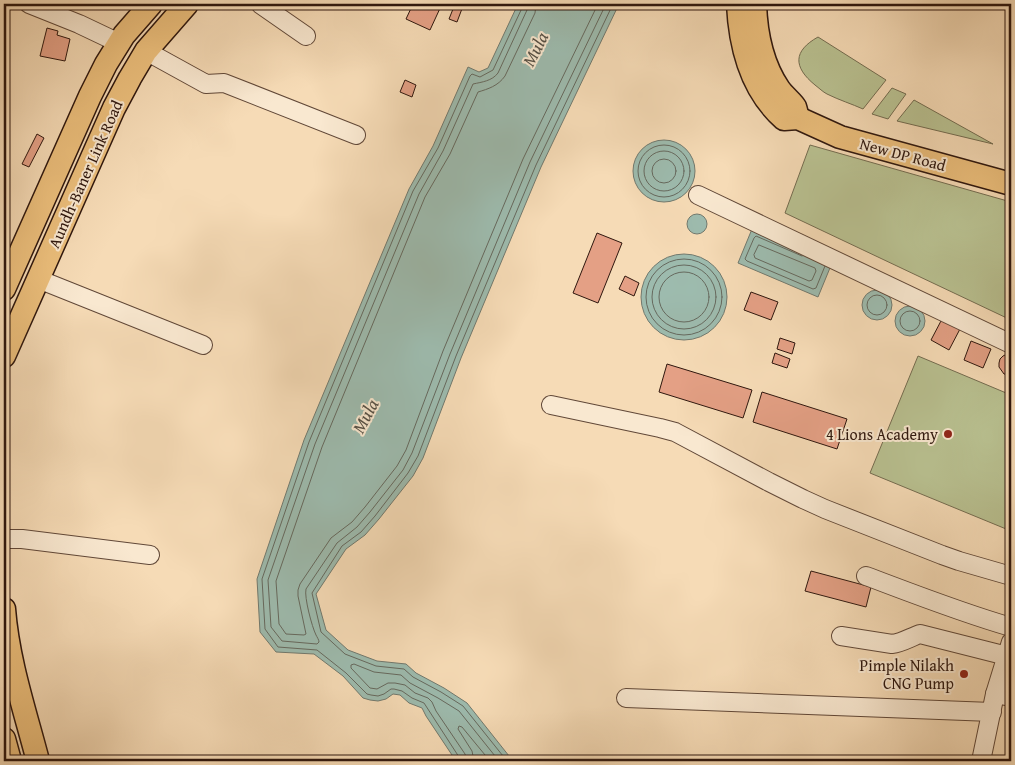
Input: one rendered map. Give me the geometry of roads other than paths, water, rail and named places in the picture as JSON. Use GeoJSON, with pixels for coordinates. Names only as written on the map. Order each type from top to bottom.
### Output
{"type":"FeatureCollection","features":[{"type":"Feature","properties":{"kind":"main road","name":"Aundh-Baner Link Road"},"geometry":{"type":"LineString","coordinates":[[4,289],[106,64],[124,35],[151,4]]}},
{"type":"Feature","properties":{"kind":"main road","name":"Aundh-Baner Link Road"},"geometry":{"type":"LineString","coordinates":[[4,356],[114,108],[146,51],[187,4]]}},
{"type":"Feature","properties":{"kind":"main road","name":"New DP Road"},"geometry":{"type":"LineString","coordinates":[[746,7],[743,49],[748,66],[766,98],[775,111],[784,119],[798,118],[840,137],[1011,184]]}},
{"type":"Feature","properties":{"kind":"main road"},"geometry":{"type":"LineString","coordinates":[[4,609],[13,663],[38,761]]}},
{"type":"Feature","properties":{"kind":"main road"},"geometry":{"type":"LineString","coordinates":[[4,739],[10,761]]}},
{"type":"Feature","properties":{"kind":"street"},"geometry":{"type":"LineString","coordinates":[[29,4],[79,24],[119,43]]}},
{"type":"Feature","properties":{"kind":"street"},"geometry":{"type":"LineString","coordinates":[[260,4],[306,36]]}},
{"type":"Feature","properties":{"kind":"street"},"geometry":{"type":"LineString","coordinates":[[146,51],[206,84],[224,83],[356,135]]}},
{"type":"Feature","properties":{"kind":"street"},"geometry":{"type":"LineString","coordinates":[[698,195],[1011,344]]}},
{"type":"Feature","properties":{"kind":"street"},"geometry":{"type":"LineString","coordinates":[[38,279],[203,345]]}},
{"type":"Feature","properties":{"kind":"street"},"geometry":{"type":"LineString","coordinates":[[550,405],[675,432],[769,482],[826,509],[942,555],[1011,576]]}},
{"type":"Feature","properties":{"kind":"street"},"geometry":{"type":"LineString","coordinates":[[4,539],[22,539],[150,554]]}},
{"type":"Feature","properties":{"kind":"street"},"geometry":{"type":"LineString","coordinates":[[866,576],[962,612],[1011,627]]}},
{"type":"Feature","properties":{"kind":"street"},"geometry":{"type":"LineString","coordinates":[[841,636],[892,644],[920,634],[1009,649],[1003,696],[992,712],[981,761]]}},
{"type":"Feature","properties":{"kind":"street"},"geometry":{"type":"LineString","coordinates":[[626,698],[992,712]]}},
{"type":"Feature","properties":{"kind":"water","name":"Mula"},"geometry":{"type":"Polygon","coordinates":[[[518,4],[619,4],[541,167],[461,358],[423,458],[413,476],[379,519],[365,535],[346,549],[316,594],[326,630],[348,650],[377,661],[406,664],[416,673],[467,703],[513,761],[456,761],[422,708],[409,703],[400,695],[393,694],[386,699],[378,701],[363,698],[343,676],[314,654],[276,652],[260,632],[257,579],[304,440],[409,189],[433,146],[468,67],[479,72],[488,68],[518,4]]]}},
{"type":"Feature","properties":{"kind":"water"},"geometry":{"type":"Polygon","coordinates":[[[658,140],[670,140],[686,149],[693,159],[695,171],[693,183],[686,193],[670,202],[658,202],[647,197],[638,188],[633,177],[633,165],[638,154],[647,145],[658,140]]]}},
{"type":"Feature","properties":{"kind":"water"},"geometry":{"type":"Polygon","coordinates":[[[693,214],[701,214],[707,220],[707,228],[701,234],[693,234],[687,228],[687,220],[693,214]]]}},
{"type":"Feature","properties":{"kind":"water"},"geometry":{"type":"Polygon","coordinates":[[[752,229],[832,263],[818,297],[738,263],[752,229]]]}},
{"type":"Feature","properties":{"kind":"water"},"geometry":{"type":"Polygon","coordinates":[[[676,254],[692,254],[701,257],[715,266],[724,280],[727,297],[724,314],[715,328],[701,337],[692,340],[676,340],[660,333],[648,321],[641,305],[641,289],[648,273],[660,261],[676,254]]]}},
{"type":"Feature","properties":{"kind":"water"},"geometry":{"type":"Polygon","coordinates":[[[877,290],[888,294],[892,305],[888,316],[877,320],[866,316],[862,305],[866,294],[877,290]]]}},
{"type":"Feature","properties":{"kind":"water"},"geometry":{"type":"Polygon","coordinates":[[[910,306],[921,310],[925,321],[921,332],[910,336],[899,332],[895,321],[899,310],[910,306]]]}},
{"type":"Feature","properties":{"kind":"place","name":"4 Lions Academy"},"geometry":{"type":"Point","coordinates":[948,434]}},
{"type":"Feature","properties":{"kind":"place","name":"Pimple Nilakh CNG Pump"},"geometry":{"type":"Point","coordinates":[964,674]}}]}
